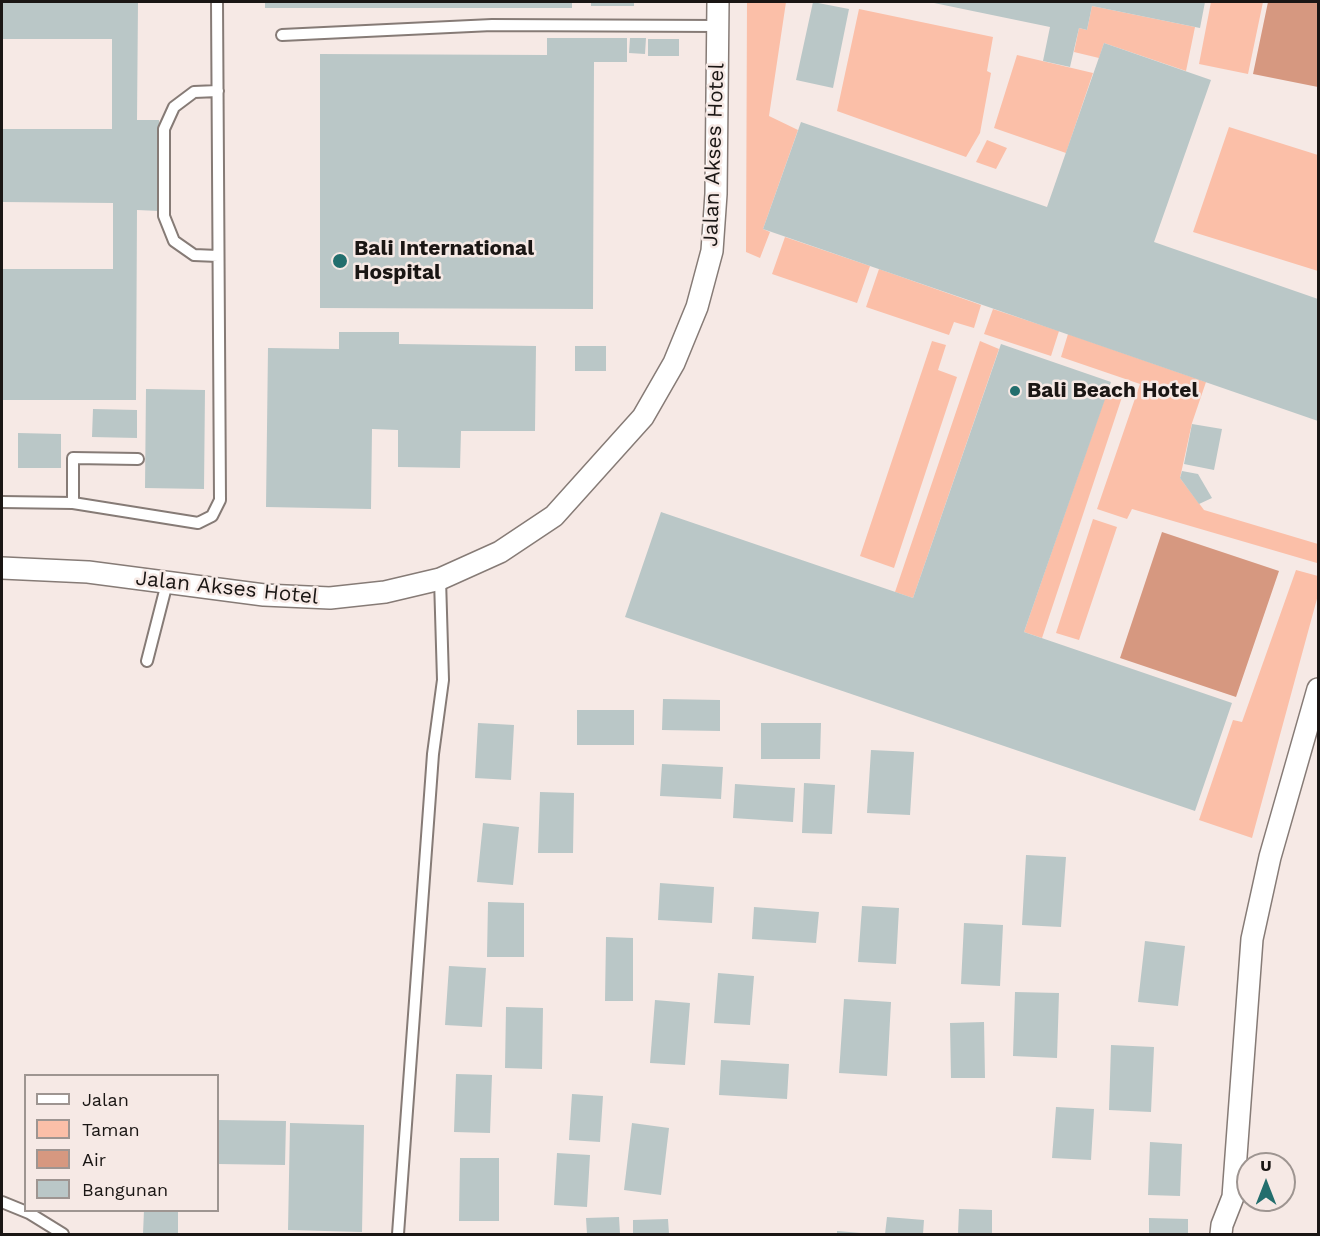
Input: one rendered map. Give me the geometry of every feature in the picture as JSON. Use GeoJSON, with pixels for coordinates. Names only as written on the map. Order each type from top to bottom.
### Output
{"type":"FeatureCollection","features":[{"type":"Feature","properties":{"kind":"street","name":"Jalan Akses Hotel"},"geometry":{"type":"LineString","coordinates":[[2,568],[88,572],[264,595],[330,598],[385,592],[440,579],[500,552],[554,516],[643,417],[674,363],[697,307],[712,251],[716,194],[718,2]]}},
{"type":"Feature","properties":{"kind":"street"},"geometry":{"type":"LineString","coordinates":[[1221,1234],[1222,1225],[1233,1197],[1252,939],[1270,857],[1318,689]]}},
{"type":"Feature","properties":{"kind":"lane"},"geometry":{"type":"LineString","coordinates":[[2,502],[72,502],[198,523],[212,516],[220,500],[217,2]]}},
{"type":"Feature","properties":{"kind":"lane"},"geometry":{"type":"LineString","coordinates":[[282,35],[492,25],[718,26]]}},
{"type":"Feature","properties":{"kind":"lane"},"geometry":{"type":"LineString","coordinates":[[218,91],[194,92],[174,107],[164,129],[164,216],[174,241],[194,255],[218,256]]}},
{"type":"Feature","properties":{"kind":"lane"},"geometry":{"type":"LineString","coordinates":[[72,502],[72,459],[138,459]]}},
{"type":"Feature","properties":{"kind":"lane"},"geometry":{"type":"LineString","coordinates":[[398,1234],[433,754],[443,680],[440,579]]}},
{"type":"Feature","properties":{"kind":"lane"},"geometry":{"type":"LineString","coordinates":[[147,661],[167,583]]}},
{"type":"Feature","properties":{"kind":"lane"},"geometry":{"type":"LineString","coordinates":[[2,1202],[24,1211]]}},
{"type":"Feature","properties":{"kind":"lane"},"geometry":{"type":"LineString","coordinates":[[27,1212],[63,1234]]}},
{"type":"Feature","properties":{"kind":"green space"},"geometry":{"type":"Polygon","coordinates":[[[747,2],[786,2],[769,116],[798,130],[763,229],[770,232],[760,258],[746,252],[747,2]]]}},
{"type":"Feature","properties":{"kind":"green space"},"geometry":{"type":"Polygon","coordinates":[[[1211,2],[1263,2],[1248,74],[1199,64],[1211,2]]]}},
{"type":"Feature","properties":{"kind":"green space"},"geometry":{"type":"Polygon","coordinates":[[[1092,6],[1195,27],[1186,71],[1104,43],[1099,58],[1074,52],[1079,28],[1087,30],[1092,6]]]}},
{"type":"Feature","properties":{"kind":"green space"},"geometry":{"type":"Polygon","coordinates":[[[859,9],[993,37],[987,71],[991,73],[980,133],[966,157],[837,111],[859,9]]]}},
{"type":"Feature","properties":{"kind":"green space"},"geometry":{"type":"Polygon","coordinates":[[[1017,55],[1093,73],[1066,153],[994,128],[1017,55]]]}},
{"type":"Feature","properties":{"kind":"green space"},"geometry":{"type":"Polygon","coordinates":[[[1229,127],[1318,155],[1318,271],[1193,232],[1229,127]]]}},
{"type":"Feature","properties":{"kind":"green space"},"geometry":{"type":"Polygon","coordinates":[[[987,140],[1007,148],[996,169],[976,162],[987,140]]]}},
{"type":"Feature","properties":{"kind":"green space"},"geometry":{"type":"Polygon","coordinates":[[[785,237],[870,266],[857,303],[772,274],[785,237]]]}},
{"type":"Feature","properties":{"kind":"green space"},"geometry":{"type":"Polygon","coordinates":[[[879,269],[981,305],[974,328],[954,322],[949,335],[866,307],[879,269]]]}},
{"type":"Feature","properties":{"kind":"green space"},"geometry":{"type":"Polygon","coordinates":[[[993,309],[1059,331],[1051,356],[984,334],[993,309]]]}},
{"type":"Feature","properties":{"kind":"green space"},"geometry":{"type":"Polygon","coordinates":[[[1068,334],[1206,382],[1192,423],[1180,478],[1204,510],[1318,544],[1317,563],[1132,509],[1127,519],[1097,509],[1140,384],[1061,357],[1068,334]]]}},
{"type":"Feature","properties":{"kind":"green space"},"geometry":{"type":"Polygon","coordinates":[[[932,341],[946,345],[938,370],[957,377],[894,568],[860,556],[932,341]]]}},
{"type":"Feature","properties":{"kind":"green space"},"geometry":{"type":"Polygon","coordinates":[[[980,341],[999,349],[913,598],[895,592],[980,341]]]}},
{"type":"Feature","properties":{"kind":"green space"},"geometry":{"type":"Polygon","coordinates":[[[1109,386],[1124,391],[1042,638],[1024,632],[1109,386]]]}},
{"type":"Feature","properties":{"kind":"green space"},"geometry":{"type":"Polygon","coordinates":[[[1093,519],[1117,527],[1079,640],[1056,633],[1093,519]]]}},
{"type":"Feature","properties":{"kind":"green space"},"geometry":{"type":"Polygon","coordinates":[[[1296,570],[1318,576],[1318,595],[1252,838],[1199,820],[1233,720],[1242,722],[1296,570]]]}},
{"type":"Feature","properties":{"kind":"water"},"geometry":{"type":"Polygon","coordinates":[[[1268,2],[1318,2],[1318,87],[1253,74],[1268,2]]]}},
{"type":"Feature","properties":{"kind":"water"},"geometry":{"type":"Polygon","coordinates":[[[1162,532],[1279,571],[1236,697],[1120,658],[1162,532]]]}},
{"type":"Feature","properties":{"kind":"building"},"geometry":{"type":"Polygon","coordinates":[[[2,2],[138,2],[137,120],[159,120],[159,211],[137,210],[136,400],[2,400],[2,269],[113,269],[113,203],[2,202],[2,129],[112,129],[112,39],[2,39],[2,2]]]}},
{"type":"Feature","properties":{"kind":"building"},"geometry":{"type":"Polygon","coordinates":[[[265,2],[572,2],[572,8],[265,8],[265,2]]]}},
{"type":"Feature","properties":{"kind":"building"},"geometry":{"type":"Polygon","coordinates":[[[591,2],[634,2],[634,6],[591,6],[591,2]]]}},
{"type":"Feature","properties":{"kind":"building"},"geometry":{"type":"Polygon","coordinates":[[[813,2],[849,9],[833,88],[796,80],[813,2]]]}},
{"type":"Feature","properties":{"kind":"building"},"geometry":{"type":"Polygon","coordinates":[[[1205,2],[1200,28],[1092,6],[1087,30],[1079,28],[1070,67],[1043,61],[1050,27],[934,3],[1205,2]]]}},
{"type":"Feature","properties":{"kind":"building"},"geometry":{"type":"Polygon","coordinates":[[[547,38],[627,38],[627,62],[594,62],[593,309],[320,308],[320,54],[547,55],[547,38]]]}},
{"type":"Feature","properties":{"kind":"building"},"geometry":{"type":"Polygon","coordinates":[[[630,38],[646,38],[645,54],[629,53],[630,38]]]}},
{"type":"Feature","properties":{"kind":"building"},"geometry":{"type":"Polygon","coordinates":[[[648,39],[679,39],[679,56],[648,56],[648,39]]]}},
{"type":"Feature","properties":{"kind":"building"},"geometry":{"type":"Polygon","coordinates":[[[1104,43],[1211,80],[1154,242],[1318,299],[1318,421],[763,229],[801,122],[1047,207],[1104,43]]]}},
{"type":"Feature","properties":{"kind":"building"},"geometry":{"type":"Polygon","coordinates":[[[339,332],[399,332],[399,344],[536,346],[535,431],[461,431],[460,468],[398,467],[398,430],[372,429],[371,509],[266,507],[268,348],[339,349],[339,332]]]}},
{"type":"Feature","properties":{"kind":"building"},"geometry":{"type":"Polygon","coordinates":[[[1001,344],[1111,382],[1024,632],[1232,703],[1195,811],[625,617],[661,512],[913,598],[1001,344]]]}},
{"type":"Feature","properties":{"kind":"building"},"geometry":{"type":"Polygon","coordinates":[[[575,346],[606,346],[606,371],[575,371],[575,346]]]}},
{"type":"Feature","properties":{"kind":"building"},"geometry":{"type":"Polygon","coordinates":[[[146,389],[205,390],[204,489],[145,488],[146,389]]]}},
{"type":"Feature","properties":{"kind":"building"},"geometry":{"type":"Polygon","coordinates":[[[93,409],[137,410],[137,438],[92,437],[93,409]]]}},
{"type":"Feature","properties":{"kind":"building"},"geometry":{"type":"Polygon","coordinates":[[[1192,424],[1222,429],[1214,470],[1184,464],[1192,424]]]}},
{"type":"Feature","properties":{"kind":"building"},"geometry":{"type":"Polygon","coordinates":[[[18,433],[61,434],[61,468],[18,468],[18,433]]]}},
{"type":"Feature","properties":{"kind":"building"},"geometry":{"type":"Polygon","coordinates":[[[1182,471],[1198,474],[1212,498],[1199,504],[1180,478],[1182,471]]]}},
{"type":"Feature","properties":{"kind":"building"},"geometry":{"type":"Polygon","coordinates":[[[663,699],[720,700],[720,731],[662,730],[663,699]]]}},
{"type":"Feature","properties":{"kind":"building"},"geometry":{"type":"Polygon","coordinates":[[[577,710],[634,710],[634,745],[577,745],[577,710]]]}},
{"type":"Feature","properties":{"kind":"building"},"geometry":{"type":"Polygon","coordinates":[[[478,723],[514,725],[511,780],[475,778],[478,723]]]}},
{"type":"Feature","properties":{"kind":"building"},"geometry":{"type":"Polygon","coordinates":[[[761,723],[821,723],[820,759],[761,759],[761,723]]]}},
{"type":"Feature","properties":{"kind":"building"},"geometry":{"type":"Polygon","coordinates":[[[871,750],[914,752],[910,815],[867,813],[871,750]]]}},
{"type":"Feature","properties":{"kind":"building"},"geometry":{"type":"Polygon","coordinates":[[[662,764],[723,767],[721,799],[660,796],[662,764]]]}},
{"type":"Feature","properties":{"kind":"building"},"geometry":{"type":"Polygon","coordinates":[[[804,783],[835,785],[832,834],[802,833],[804,783]]]}},
{"type":"Feature","properties":{"kind":"building"},"geometry":{"type":"Polygon","coordinates":[[[735,784],[795,788],[793,822],[733,818],[735,784]]]}},
{"type":"Feature","properties":{"kind":"building"},"geometry":{"type":"Polygon","coordinates":[[[540,792],[574,793],[573,853],[538,853],[540,792]]]}},
{"type":"Feature","properties":{"kind":"building"},"geometry":{"type":"Polygon","coordinates":[[[483,823],[519,827],[513,885],[477,882],[483,823]]]}},
{"type":"Feature","properties":{"kind":"building"},"geometry":{"type":"Polygon","coordinates":[[[1026,855],[1066,857],[1061,927],[1022,925],[1026,855]]]}},
{"type":"Feature","properties":{"kind":"building"},"geometry":{"type":"Polygon","coordinates":[[[660,883],[714,887],[712,923],[658,920],[660,883]]]}},
{"type":"Feature","properties":{"kind":"building"},"geometry":{"type":"Polygon","coordinates":[[[488,902],[524,903],[524,957],[487,957],[488,902]]]}},
{"type":"Feature","properties":{"kind":"building"},"geometry":{"type":"Polygon","coordinates":[[[862,906],[899,908],[896,964],[858,962],[862,906]]]}},
{"type":"Feature","properties":{"kind":"building"},"geometry":{"type":"Polygon","coordinates":[[[754,907],[819,912],[816,943],[752,939],[754,907]]]}},
{"type":"Feature","properties":{"kind":"building"},"geometry":{"type":"Polygon","coordinates":[[[964,923],[1003,925],[1000,986],[961,984],[964,923]]]}},
{"type":"Feature","properties":{"kind":"building"},"geometry":{"type":"Polygon","coordinates":[[[606,937],[633,938],[633,1001],[605,1001],[606,937]]]}},
{"type":"Feature","properties":{"kind":"building"},"geometry":{"type":"Polygon","coordinates":[[[1145,941],[1185,946],[1178,1006],[1138,1002],[1145,941]]]}},
{"type":"Feature","properties":{"kind":"building"},"geometry":{"type":"Polygon","coordinates":[[[449,966],[486,968],[482,1027],[445,1025],[449,966]]]}},
{"type":"Feature","properties":{"kind":"building"},"geometry":{"type":"Polygon","coordinates":[[[718,973],[754,976],[750,1025],[714,1023],[718,973]]]}},
{"type":"Feature","properties":{"kind":"building"},"geometry":{"type":"Polygon","coordinates":[[[1015,992],[1059,993],[1057,1058],[1013,1056],[1015,992]]]}},
{"type":"Feature","properties":{"kind":"building"},"geometry":{"type":"Polygon","coordinates":[[[844,999],[891,1002],[887,1076],[839,1073],[844,999]]]}},
{"type":"Feature","properties":{"kind":"building"},"geometry":{"type":"Polygon","coordinates":[[[655,1000],[690,1003],[685,1065],[650,1063],[655,1000]]]}},
{"type":"Feature","properties":{"kind":"building"},"geometry":{"type":"Polygon","coordinates":[[[506,1007],[543,1008],[542,1069],[505,1068],[506,1007]]]}},
{"type":"Feature","properties":{"kind":"building"},"geometry":{"type":"Polygon","coordinates":[[[984,1022],[985,1078],[951,1078],[950,1023],[984,1022]]]}},
{"type":"Feature","properties":{"kind":"building"},"geometry":{"type":"Polygon","coordinates":[[[1111,1045],[1154,1047],[1151,1112],[1109,1110],[1111,1045]]]}},
{"type":"Feature","properties":{"kind":"building"},"geometry":{"type":"Polygon","coordinates":[[[721,1060],[789,1064],[787,1099],[719,1095],[721,1060]]]}},
{"type":"Feature","properties":{"kind":"building"},"geometry":{"type":"Polygon","coordinates":[[[456,1074],[492,1075],[490,1133],[454,1132],[456,1074]]]}},
{"type":"Feature","properties":{"kind":"building"},"geometry":{"type":"Polygon","coordinates":[[[572,1094],[603,1096],[600,1142],[569,1140],[572,1094]]]}},
{"type":"Feature","properties":{"kind":"building"},"geometry":{"type":"Polygon","coordinates":[[[1056,1107],[1094,1109],[1091,1160],[1052,1158],[1056,1107]]]}},
{"type":"Feature","properties":{"kind":"building"},"geometry":{"type":"Polygon","coordinates":[[[219,1120],[286,1121],[285,1165],[219,1164],[219,1120]]]}},
{"type":"Feature","properties":{"kind":"building"},"geometry":{"type":"Polygon","coordinates":[[[290,1123],[364,1125],[362,1232],[288,1230],[290,1123]]]}},
{"type":"Feature","properties":{"kind":"building"},"geometry":{"type":"Polygon","coordinates":[[[632,1123],[669,1128],[661,1195],[624,1190],[632,1123]]]}},
{"type":"Feature","properties":{"kind":"building"},"geometry":{"type":"Polygon","coordinates":[[[1150,1142],[1182,1144],[1180,1196],[1148,1195],[1150,1142]]]}},
{"type":"Feature","properties":{"kind":"building"},"geometry":{"type":"Polygon","coordinates":[[[557,1153],[590,1155],[587,1207],[554,1205],[557,1153]]]}},
{"type":"Feature","properties":{"kind":"building"},"geometry":{"type":"Polygon","coordinates":[[[460,1158],[499,1158],[499,1221],[459,1221],[460,1158]]]}},
{"type":"Feature","properties":{"kind":"building"},"geometry":{"type":"Polygon","coordinates":[[[959,1209],[992,1210],[992,1234],[958,1234],[959,1209]]]}},
{"type":"Feature","properties":{"kind":"building"},"geometry":{"type":"Polygon","coordinates":[[[144,1212],[178,1212],[178,1234],[143,1234],[144,1212]]]}},
{"type":"Feature","properties":{"kind":"building"},"geometry":{"type":"Polygon","coordinates":[[[619,1217],[620,1234],[587,1234],[586,1218],[619,1217]]]}},
{"type":"Feature","properties":{"kind":"building"},"geometry":{"type":"Polygon","coordinates":[[[887,1217],[924,1220],[923,1234],[885,1234],[887,1217]]]}},
{"type":"Feature","properties":{"kind":"building"},"geometry":{"type":"Polygon","coordinates":[[[1149,1218],[1188,1219],[1188,1234],[1149,1234],[1149,1218]]]}},
{"type":"Feature","properties":{"kind":"building"},"geometry":{"type":"Polygon","coordinates":[[[668,1219],[669,1234],[633,1234],[633,1220],[668,1219]]]}},
{"type":"Feature","properties":{"kind":"building"},"geometry":{"type":"Polygon","coordinates":[[[837,1231],[861,1233],[861,1234],[837,1234],[837,1231]]]}},
{"type":"Feature","properties":{"kind":"place","name":"Bali International Hospital"},"geometry":{"type":"Point","coordinates":[340,261]}},
{"type":"Feature","properties":{"kind":"place","name":"Bali Beach Hotel"},"geometry":{"type":"Point","coordinates":[1015,391]}}]}
